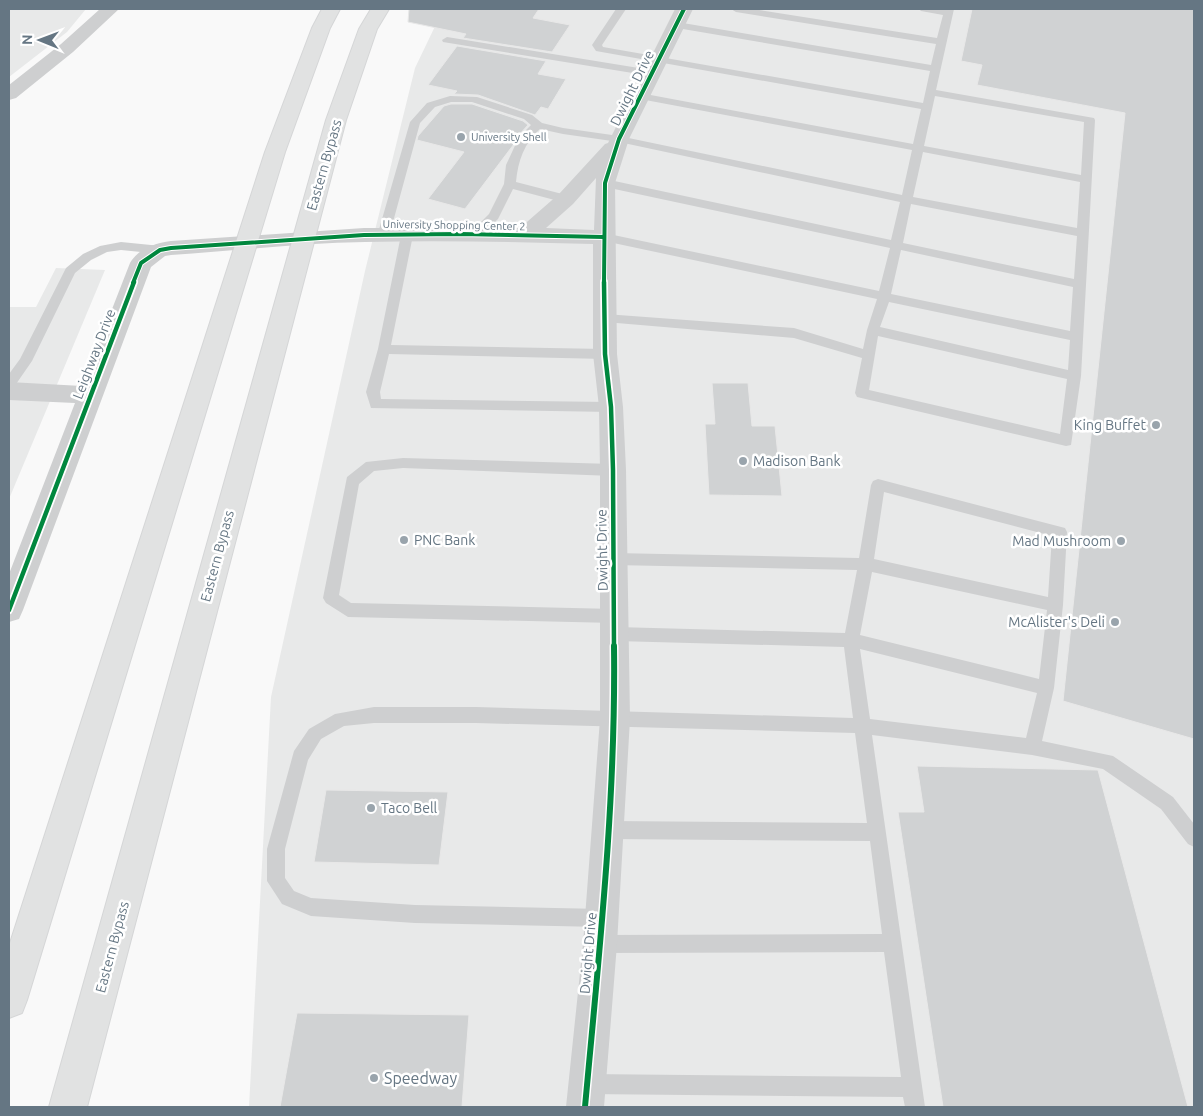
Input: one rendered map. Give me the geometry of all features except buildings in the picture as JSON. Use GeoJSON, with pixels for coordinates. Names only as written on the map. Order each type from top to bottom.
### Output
{"type":"FeatureCollection","features":[{"type":"Feature","properties":{"kind":"main road"},"geometry":{"type":"LineString","coordinates":[[9,1000],[275,152],[321,28],[331,9]]}},
{"type":"Feature","properties":{"kind":"main road","name":"Eastern Bypass"},"geometry":{"type":"LineString","coordinates":[[68,1107],[336,120],[368,29],[380,9]]}},
{"type":"Feature","properties":{"kind":"street"},"geometry":{"type":"LineString","coordinates":[[9,94],[67,48],[110,9]]}},
{"type":"Feature","properties":{"kind":"street","name":"Dwight Drive"},"geometry":{"type":"LineString","coordinates":[[586,1096],[609,830],[615,719],[613,470],[611,407],[605,354],[605,184],[619,140],[681,17]]}},
{"type":"Feature","properties":{"kind":"street"},"geometry":{"type":"LineString","coordinates":[[525,235],[566,199],[619,140]]}},
{"type":"Feature","properties":{"kind":"street","name":"University Shopping Center 2"},"geometry":{"type":"LineString","coordinates":[[304,236],[475,234],[604,237]]}},
{"type":"Feature","properties":{"kind":"street"},"geometry":{"type":"LineString","coordinates":[[161,250],[198,248],[304,236]]}},
{"type":"Feature","properties":{"kind":"street","name":"Leighway Drive"},"geometry":{"type":"LineString","coordinates":[[9,606],[141,263],[161,250]]}},
{"type":"Feature","properties":{"kind":"street"},"geometry":{"type":"LineString","coordinates":[[9,391],[90,395]]}},
{"type":"Feature","properties":{"kind":"lane"},"geometry":{"type":"LineString","coordinates":[[621,9],[597,45],[600,49],[650,76],[917,147],[1085,179]]}},
{"type":"Feature","properties":{"kind":"lane"},"geometry":{"type":"LineString","coordinates":[[736,9],[942,42]]}},
{"type":"Feature","properties":{"kind":"lane"},"geometry":{"type":"LineString","coordinates":[[924,9],[948,11],[905,199],[896,246],[884,297],[873,330],[862,393],[1066,441],[1074,376],[1081,233],[1090,120],[930,92]]}},
{"type":"Feature","properties":{"kind":"lane"},"geometry":{"type":"LineString","coordinates":[[681,17],[936,69]]}},
{"type":"Feature","properties":{"kind":"lane"},"geometry":{"type":"LineString","coordinates":[[447,40],[650,76],[926,107]]}},
{"type":"Feature","properties":{"kind":"lane"},"geometry":{"type":"LineString","coordinates":[[384,234],[415,122],[431,104],[450,99],[473,100],[528,117],[538,125],[563,132],[619,140],[1081,233]]}},
{"type":"Feature","properties":{"kind":"lane"},"geometry":{"type":"LineString","coordinates":[[475,234],[494,216],[510,184],[512,165],[524,138],[538,125]]}},
{"type":"Feature","properties":{"kind":"lane"},"geometry":{"type":"LineString","coordinates":[[510,184],[566,199]]}},
{"type":"Feature","properties":{"kind":"lane"},"geometry":{"type":"LineString","coordinates":[[605,184],[1078,284]]}},
{"type":"Feature","properties":{"kind":"lane"},"geometry":{"type":"LineString","coordinates":[[407,235],[384,349],[373,392],[376,404],[611,407]]}},
{"type":"Feature","properties":{"kind":"lane"},"geometry":{"type":"LineString","coordinates":[[604,237],[1076,338]]}},
{"type":"Feature","properties":{"kind":"lane"},"geometry":{"type":"LineString","coordinates":[[9,384],[25,361],[70,271],[87,257],[104,249],[121,246],[161,250]]}},
{"type":"Feature","properties":{"kind":"lane"},"geometry":{"type":"LineString","coordinates":[[605,318],[794,333],[868,355]]}},
{"type":"Feature","properties":{"kind":"lane"},"geometry":{"type":"LineString","coordinates":[[873,330],[1074,376]]}},
{"type":"Feature","properties":{"kind":"lane"},"geometry":{"type":"LineString","coordinates":[[384,349],[605,354]]}},
{"type":"Feature","properties":{"kind":"lane"},"geometry":{"type":"LineString","coordinates":[[613,470],[403,463],[371,466],[352,481],[331,598],[348,610],[851,640],[1046,688]]}},
{"type":"Feature","properties":{"kind":"lane"},"geometry":{"type":"LineString","coordinates":[[915,1107],[861,726],[851,640],[866,564],[878,485],[1060,532],[1056,605],[1046,688],[1032,747]]}},
{"type":"Feature","properties":{"kind":"lane"},"geometry":{"type":"LineString","coordinates":[[613,559],[866,564],[1056,605]]}},
{"type":"Feature","properties":{"kind":"lane"},"geometry":{"type":"LineString","coordinates":[[602,918],[415,914],[311,907],[288,898],[276,881],[276,849],[300,757],[315,734],[341,719],[374,715],[861,726],[1032,747],[1107,762],[1166,803],[1194,838]]}},
{"type":"Feature","properties":{"kind":"lane"},"geometry":{"type":"LineString","coordinates":[[609,830],[876,832]]}},
{"type":"Feature","properties":{"kind":"lane"},"geometry":{"type":"LineString","coordinates":[[600,944],[892,943]]}},
{"type":"Feature","properties":{"kind":"lane"},"geometry":{"type":"LineString","coordinates":[[586,1096],[912,1087]]}},
{"type":"Feature","properties":{"kind":"shaded area"},"geometry":{"type":"Polygon","coordinates":[[[9,9],[86,9],[67,32],[9,77],[9,9]]]}},
{"type":"Feature","properties":{"kind":"shaded area"},"geometry":{"type":"Polygon","coordinates":[[[445,9],[1194,9],[1194,1107],[249,1107],[271,697],[365,271],[415,68],[445,9]]]}},
{"type":"Feature","properties":{"kind":"shaded area"},"geometry":{"type":"Polygon","coordinates":[[[56,268],[105,270],[9,499],[9,307],[36,307],[56,268]]]}},
{"type":"Feature","properties":{"kind":"cycle path"},"geometry":{"type":"LineString","coordinates":[[585,1107],[600,944],[615,719],[613,470],[611,407],[605,354],[605,183],[619,139],[684,9]]}},
{"type":"Feature","properties":{"kind":"cycle path"},"geometry":{"type":"LineString","coordinates":[[9,610],[141,263],[155,253],[171,248],[364,235],[460,234],[604,237]]}},
{"type":"Feature","properties":{"kind":"place","name":"University Shell"},"geometry":{"type":"Point","coordinates":[461,137]}},
{"type":"Feature","properties":{"kind":"place","name":"King Buffet"},"geometry":{"type":"Point","coordinates":[1156,425]}},
{"type":"Feature","properties":{"kind":"place","name":"Madison Bank"},"geometry":{"type":"Point","coordinates":[743,461]}},
{"type":"Feature","properties":{"kind":"place","name":"PNC Bank"},"geometry":{"type":"Point","coordinates":[404,540]}},
{"type":"Feature","properties":{"kind":"place","name":"Mad Mushroom"},"geometry":{"type":"Point","coordinates":[1121,541]}},
{"type":"Feature","properties":{"kind":"place","name":"McAlister's Deli"},"geometry":{"type":"Point","coordinates":[1115,622]}},
{"type":"Feature","properties":{"kind":"place","name":"Taco Bell"},"geometry":{"type":"Point","coordinates":[371,808]}},
{"type":"Feature","properties":{"kind":"place","name":"Speedway"},"geometry":{"type":"Point","coordinates":[374,1078]}}]}
